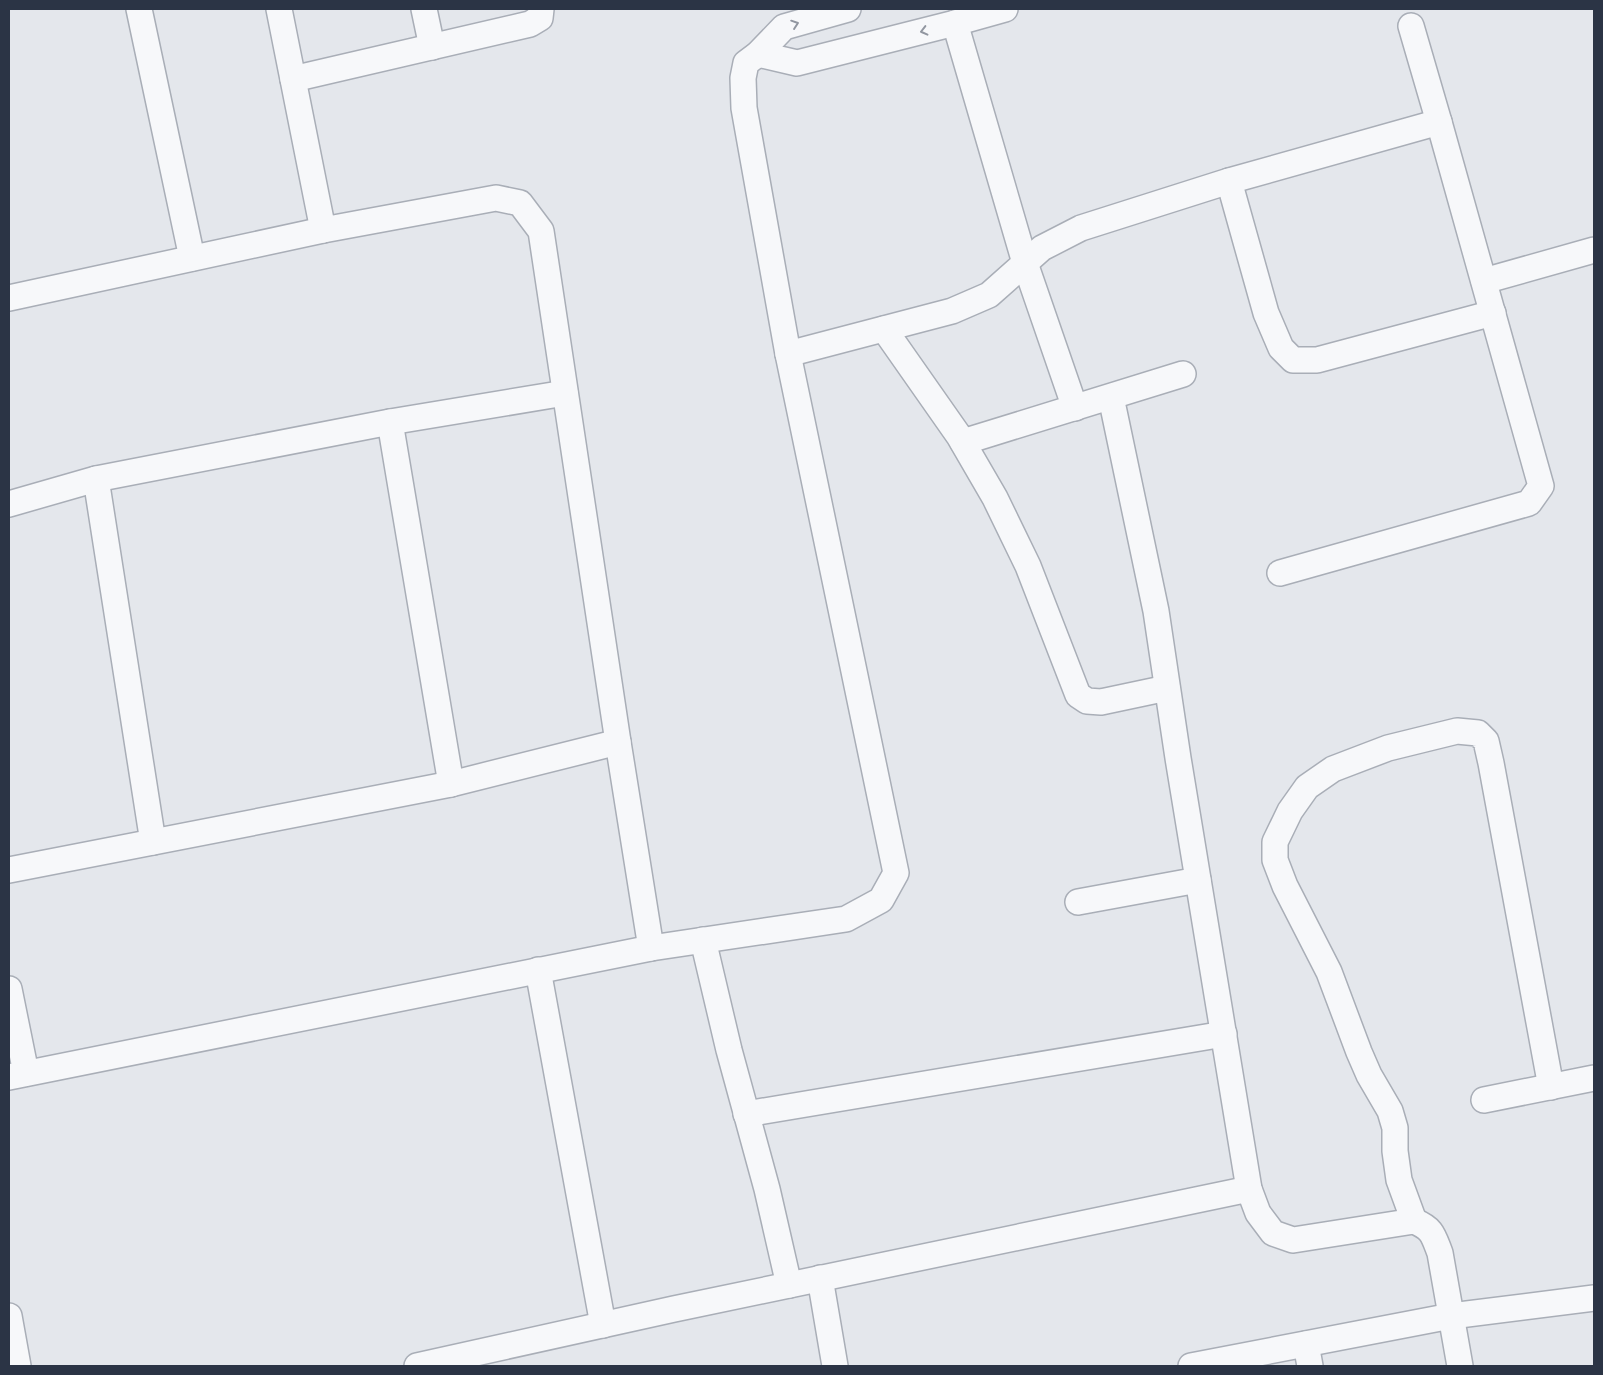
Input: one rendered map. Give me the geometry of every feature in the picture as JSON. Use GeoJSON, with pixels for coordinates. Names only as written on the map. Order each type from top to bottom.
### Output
{"type":"FeatureCollection","features":[{"type":"Feature","properties":{"kind":"street"},"geometry":{"type":"LineString","coordinates":[[139,9],[192,258]]}},
{"type":"Feature","properties":{"kind":"street"},"geometry":{"type":"LineString","coordinates":[[279,9],[323,230]]}},
{"type":"Feature","properties":{"kind":"street"},"geometry":{"type":"LineString","coordinates":[[424,9],[432,47]]}},
{"type":"Feature","properties":{"kind":"street"},"geometry":{"type":"LineString","coordinates":[[293,79],[530,24],[540,18],[541,9]]}},
{"type":"Feature","properties":{"kind":"street"},"geometry":{"type":"LineString","coordinates":[[9,989],[17,1075],[651,948],[846,919],[881,900],[896,874],[788,354],[744,108],[743,78],[746,63],[758,54],[784,27],[848,9]]}},
{"type":"Feature","properties":{"kind":"street"},"geometry":{"type":"LineString","coordinates":[[758,54],[796,63],[1005,9]]}},
{"type":"Feature","properties":{"kind":"street"},"geometry":{"type":"LineString","coordinates":[[955,23],[1025,263],[1075,408]]}},
{"type":"Feature","properties":{"kind":"street"},"geometry":{"type":"LineString","coordinates":[[1280,573],[1529,503],[1541,486],[1411,26]]}},
{"type":"Feature","properties":{"kind":"street"},"geometry":{"type":"LineString","coordinates":[[788,354],[952,311],[989,295],[1042,248],[1081,228],[1228,181],[1439,122]]}},
{"type":"Feature","properties":{"kind":"street"},"geometry":{"type":"LineString","coordinates":[[1228,181],[1266,313],[1281,348],[1294,360],[1317,360],[1493,313]]}},
{"type":"Feature","properties":{"kind":"street"},"geometry":{"type":"LineString","coordinates":[[9,298],[323,230],[496,198],[520,203],[541,231],[651,948]]}},
{"type":"Feature","properties":{"kind":"street"},"geometry":{"type":"LineString","coordinates":[[1484,281],[1594,250]]}},
{"type":"Feature","properties":{"kind":"street"},"geometry":{"type":"LineString","coordinates":[[884,329],[963,442],[995,498],[1028,566],[1078,695],[1086,701],[1100,702],[1167,688]]}},
{"type":"Feature","properties":{"kind":"street"},"geometry":{"type":"LineString","coordinates":[[963,442],[1183,374]]}},
{"type":"Feature","properties":{"kind":"street"},"geometry":{"type":"LineString","coordinates":[[9,504],[96,479],[390,422],[566,393]]}},
{"type":"Feature","properties":{"kind":"street"},"geometry":{"type":"LineString","coordinates":[[1111,397],[1156,611],[1249,1189],[1258,1213],[1273,1233],[1293,1240],[1414,1221],[1426,1226],[1434,1236],[1440,1253],[1460,1366]]}},
{"type":"Feature","properties":{"kind":"street"},"geometry":{"type":"LineString","coordinates":[[390,422],[451,784]]}},
{"type":"Feature","properties":{"kind":"street"},"geometry":{"type":"LineString","coordinates":[[96,479],[153,842]]}},
{"type":"Feature","properties":{"kind":"street"},"geometry":{"type":"LineString","coordinates":[[1414,1221],[1399,1180],[1395,1128],[1390,1110],[1369,1075],[1329,972],[1285,886],[1275,860],[1276,842],[1290,811],[1307,787],[1333,769],[1388,748],[1457,731],[1478,733],[1486,741],[1551,1086]]}},
{"type":"Feature","properties":{"kind":"street"},"geometry":{"type":"LineString","coordinates":[[9,870],[451,784],[618,742]]}},
{"type":"Feature","properties":{"kind":"street"},"geometry":{"type":"LineString","coordinates":[[1078,902],[1198,880]]}},
{"type":"Feature","properties":{"kind":"street"},"geometry":{"type":"LineString","coordinates":[[703,940],[729,1050],[767,1189],[789,1285]]}},
{"type":"Feature","properties":{"kind":"street"},"geometry":{"type":"LineString","coordinates":[[538,970],[603,1325]]}},
{"type":"Feature","properties":{"kind":"street"},"geometry":{"type":"LineString","coordinates":[[746,1114],[1224,1034]]}},
{"type":"Feature","properties":{"kind":"street"},"geometry":{"type":"LineString","coordinates":[[1484,1100],[1594,1078]]}},
{"type":"Feature","properties":{"kind":"street"},"geometry":{"type":"LineString","coordinates":[[417,1366],[820,1278],[1249,1189]]}},
{"type":"Feature","properties":{"kind":"street"},"geometry":{"type":"LineString","coordinates":[[820,1278],[835,1366]]}},
{"type":"Feature","properties":{"kind":"street"},"geometry":{"type":"LineString","coordinates":[[1191,1366],[1308,1355],[1451,1316],[1594,1298]]}},
{"type":"Feature","properties":{"kind":"street"},"geometry":{"type":"LineString","coordinates":[[9,1316],[18,1366]]}}]}
